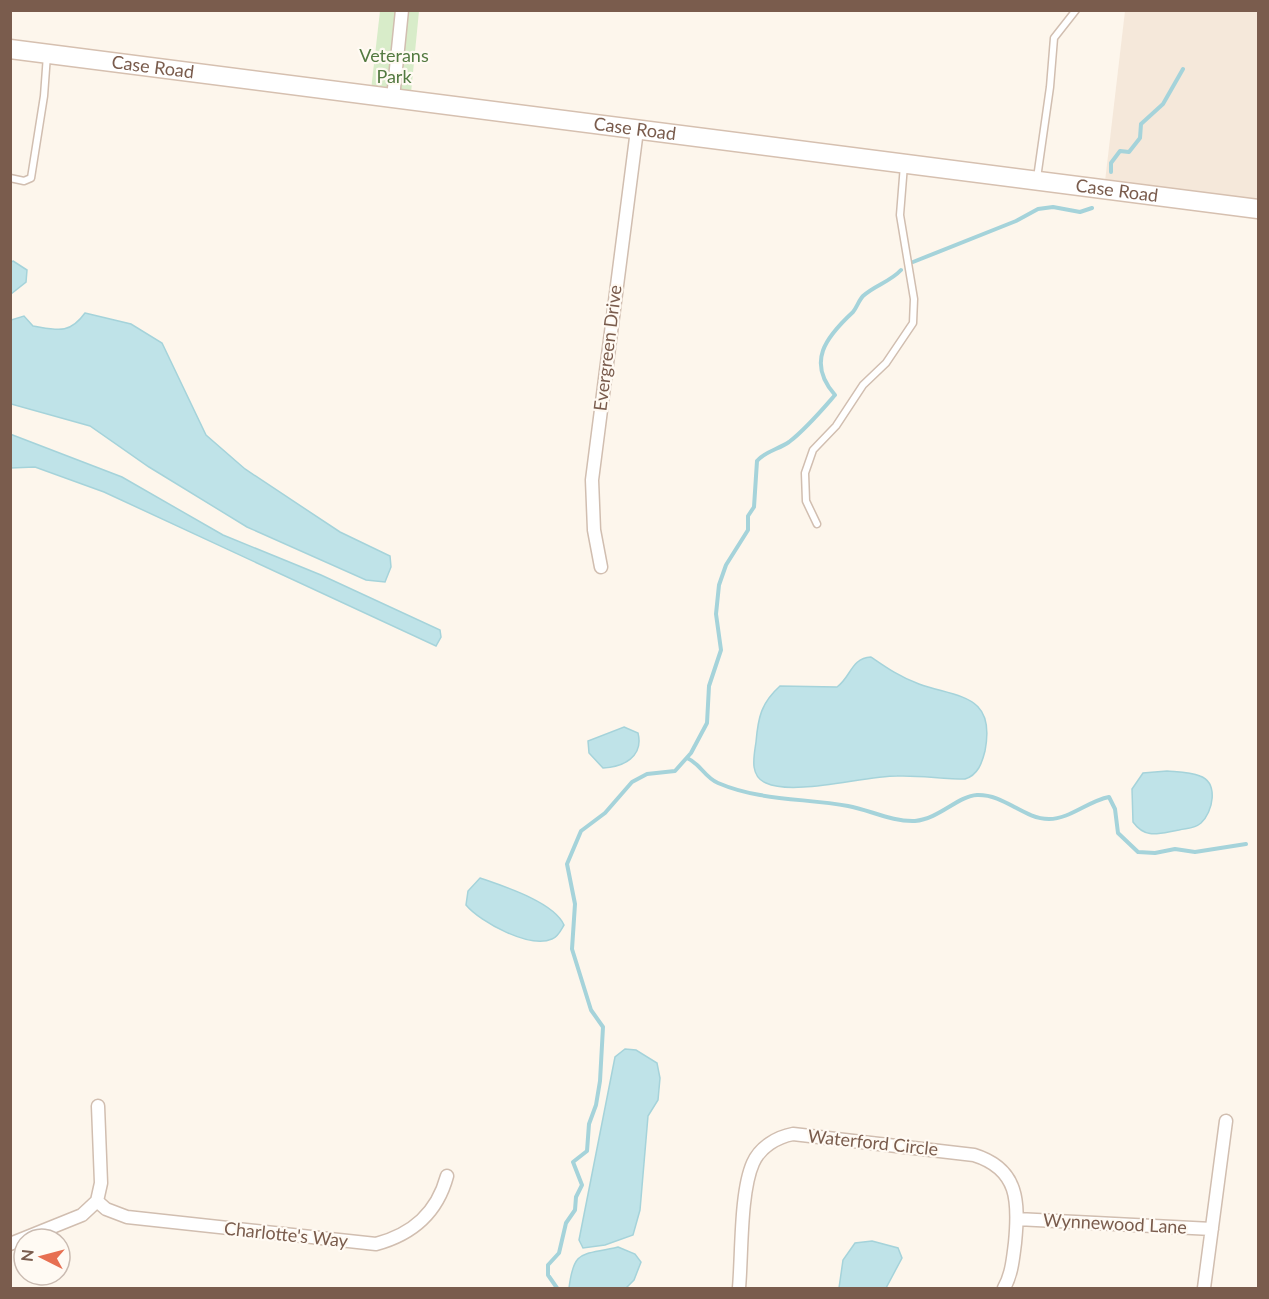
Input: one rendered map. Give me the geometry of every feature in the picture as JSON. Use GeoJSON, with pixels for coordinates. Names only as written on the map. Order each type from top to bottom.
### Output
{"type":"FeatureCollection","features":[{"type":"Feature","properties":{"kind":"street"},"geometry":{"type":"LineString","coordinates":[[393,98],[402,10]]}},
{"type":"Feature","properties":{"kind":"street","name":"Case Road"},"geometry":{"type":"LineString","coordinates":[[10,49],[1258,209]]}},
{"type":"Feature","properties":{"kind":"street","name":"Evergreen Drive"},"geometry":{"type":"LineString","coordinates":[[601,567],[594,530],[592,480],[637,130]]}},
{"type":"Feature","properties":{"kind":"street"},"geometry":{"type":"LineString","coordinates":[[10,1244],[82,1215],[97,1201],[101,1183],[98,1106]]}},
{"type":"Feature","properties":{"kind":"street","name":"Wynnewood Lane"},"geometry":{"type":"LineString","coordinates":[[1204,1288],[1226,1121]]}},
{"type":"Feature","properties":{"kind":"street","name":"Waterford Circle"},"geometry":{"type":"LineString","coordinates":[[740,1288],[750,1171],[763,1149],[785,1136],[963,1153],[985,1158],[997,1165],[1011,1183],[1016,1196],[1017,1219],[1012,1264],[1004,1288]]}},
{"type":"Feature","properties":{"kind":"street","name":"Charlotte's Way"},"geometry":{"type":"LineString","coordinates":[[97,1201],[106,1209],[127,1217],[370,1244],[397,1238],[418,1225],[435,1205],[447,1176]]}},
{"type":"Feature","properties":{"kind":"street","name":"Wynnewood Lane"},"geometry":{"type":"LineString","coordinates":[[1017,1219],[1212,1229]]}},
{"type":"Feature","properties":{"kind":"lane"},"geometry":{"type":"LineString","coordinates":[[1036,182],[1047,111],[1054,38],[1076,10]]}},
{"type":"Feature","properties":{"kind":"lane"},"geometry":{"type":"LineString","coordinates":[[10,178],[24,182],[31,178],[44,96],[47,53]]}},
{"type":"Feature","properties":{"kind":"lane"},"geometry":{"type":"LineString","coordinates":[[817,524],[806,501],[805,473],[813,450],[836,426],[863,386],[886,363],[913,322],[914,299],[900,215],[904,164]]}},
{"type":"Feature","properties":{"kind":"shaded area"},"geometry":{"type":"Polygon","coordinates":[[[1125,11],[1258,11],[1258,209],[1104,190],[1125,11]]]}},
{"type":"Feature","properties":{"kind":"green space","name":"Veterans Park"},"geometry":{"type":"Polygon","coordinates":[[[380,11],[419,11],[411,93],[371,90],[380,11]]]}},
{"type":"Feature","properties":{"kind":"water"},"geometry":{"type":"Polygon","coordinates":[[[11,262],[27,270],[26,282],[11,294],[11,262]]]}},
{"type":"Feature","properties":{"kind":"water"},"geometry":{"type":"Polygon","coordinates":[[[85,313],[131,324],[162,343],[206,435],[245,469],[340,532],[390,556],[391,567],[385,582],[366,580],[247,527],[149,467],[90,426],[11,404],[11,320],[24,316],[33,326],[62,329],[74,325],[85,313]]]}},
{"type":"Feature","properties":{"kind":"water"},"geometry":{"type":"Polygon","coordinates":[[[10,434],[122,477],[223,535],[321,575],[440,630],[441,637],[436,646],[104,492],[35,467],[11,468],[10,434]]]}},
{"type":"Feature","properties":{"kind":"water"},"geometry":{"type":"Polygon","coordinates":[[[871,657],[906,678],[960,696],[979,708],[985,718],[987,732],[984,755],[976,772],[965,779],[897,776],[794,787],[778,786],[761,780],[755,771],[754,753],[762,711],[774,692],[780,686],[837,687],[855,664],[864,658],[871,657]]]}},
{"type":"Feature","properties":{"kind":"water"},"geometry":{"type":"Polygon","coordinates":[[[624,727],[638,733],[638,748],[635,754],[624,763],[603,768],[589,753],[588,741],[624,727]]]}},
{"type":"Feature","properties":{"kind":"water"},"geometry":{"type":"Polygon","coordinates":[[[1167,771],[1192,774],[1206,780],[1212,791],[1209,812],[1196,826],[1160,834],[1148,833],[1138,828],[1133,822],[1132,789],[1143,773],[1167,771]]]}},
{"type":"Feature","properties":{"kind":"water"},"geometry":{"type":"Polygon","coordinates":[[[480,878],[527,896],[550,909],[564,925],[559,933],[552,939],[531,940],[506,932],[482,919],[466,905],[468,891],[480,878]]]}},
{"type":"Feature","properties":{"kind":"water"},"geometry":{"type":"Polygon","coordinates":[[[625,1049],[636,1050],[657,1063],[660,1078],[658,1100],[648,1116],[640,1210],[633,1235],[605,1245],[583,1248],[579,1240],[615,1057],[625,1049]]]}},
{"type":"Feature","properties":{"kind":"water"},"geometry":{"type":"Polygon","coordinates":[[[872,1241],[898,1248],[902,1258],[886,1288],[839,1288],[843,1260],[855,1243],[872,1241]]]}},
{"type":"Feature","properties":{"kind":"water"},"geometry":{"type":"Polygon","coordinates":[[[618,1247],[635,1254],[641,1262],[634,1280],[626,1288],[569,1288],[577,1260],[588,1253],[618,1247]]]}},
{"type":"Feature","properties":{"kind":"waterway"},"geometry":{"type":"LineString","coordinates":[[1111,172],[1111,163],[1120,151],[1129,152],[1140,138],[1141,124],[1163,104],[1183,69]]}},
{"type":"Feature","properties":{"kind":"waterway"},"geometry":{"type":"LineString","coordinates":[[913,262],[1016,221],[1038,209],[1053,207],[1080,212],[1092,208]]}},
{"type":"Feature","properties":{"kind":"waterway"},"geometry":{"type":"LineString","coordinates":[[557,1288],[548,1275],[548,1265],[559,1253],[566,1223],[575,1210],[576,1197],[582,1185],[573,1162],[587,1151],[589,1124],[596,1105],[600,1081],[603,1027],[591,1010],[572,949],[575,904],[567,864],[581,831],[605,813],[632,782],[647,774],[675,771],[691,753],[707,723],[709,686],[721,650],[716,614],[719,585],[726,565],[748,530],[748,516],[754,507],[757,461],[795,437],[835,395],[826,383],[822,372],[823,350],[863,296],[901,270]]}},
{"type":"Feature","properties":{"kind":"waterway"},"geometry":{"type":"LineString","coordinates":[[687,758],[713,780],[734,789],[766,796],[848,806],[898,820],[924,819],[963,799],[977,795],[996,798],[1031,815],[1049,819],[1064,816],[1109,797],[1115,809],[1118,833],[1138,852],[1155,853],[1175,849],[1195,852],[1246,844]]}}]}
